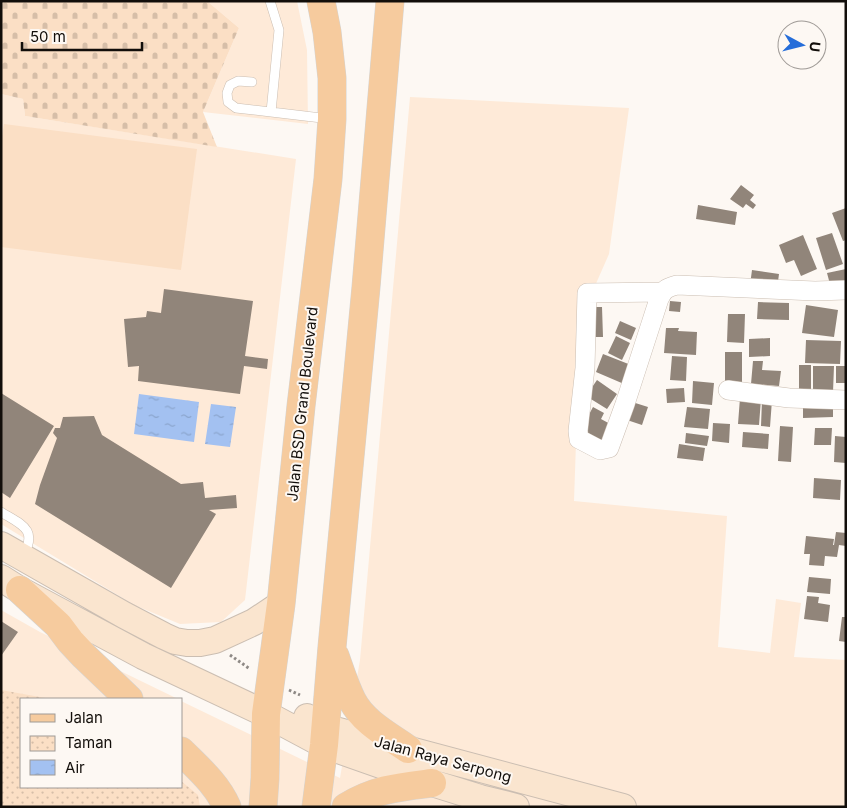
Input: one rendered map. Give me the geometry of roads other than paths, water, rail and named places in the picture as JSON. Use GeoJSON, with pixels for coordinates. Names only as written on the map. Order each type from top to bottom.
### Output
{"type":"FeatureCollection","features":[{"type":"Feature","properties":{"kind":"main road","name":"Jalan BSD Grand Boulevard"},"geometry":{"type":"LineString","coordinates":[[263,807],[268,705],[328,179],[332,119],[332,78],[327,32],[321,1]]}},
{"type":"Feature","properties":{"kind":"main road"},"geometry":{"type":"LineString","coordinates":[[316,807],[365,297],[390,1]]}},
{"type":"Feature","properties":{"kind":"main road"},"geometry":{"type":"LineString","coordinates":[[12,552],[124,615],[175,641],[200,643],[215,640],[254,622],[281,604]]}},
{"type":"Feature","properties":{"kind":"main road"},"geometry":{"type":"LineString","coordinates":[[11,584],[143,656],[268,705],[324,736]]}},
{"type":"Feature","properties":{"kind":"main road"},"geometry":{"type":"LineString","coordinates":[[11,584],[58,625],[84,656],[128,698]]}},
{"type":"Feature","properties":{"kind":"main road"},"geometry":{"type":"LineString","coordinates":[[332,647],[352,701],[376,727],[408,749]]}},
{"type":"Feature","properties":{"kind":"main road","name":"Jalan Raya Serpong"},"geometry":{"type":"LineString","coordinates":[[324,736],[408,749],[623,807]]}},
{"type":"Feature","properties":{"kind":"main road","name":"Jalan Raya Serpong"},"geometry":{"type":"LineString","coordinates":[[324,736],[432,783],[495,804]]}},
{"type":"Feature","properties":{"kind":"main road"},"geometry":{"type":"LineString","coordinates":[[182,752],[210,779],[222,795],[227,807]]}},
{"type":"Feature","properties":{"kind":"main road"},"geometry":{"type":"LineString","coordinates":[[346,807],[369,795],[392,788],[432,783]]}},
{"type":"Feature","properties":{"kind":"street"},"geometry":{"type":"LineString","coordinates":[[662,292],[587,293],[585,368],[578,431],[579,439],[600,450],[609,448],[662,292],[667,288],[677,285],[815,291],[846,290]]}},
{"type":"Feature","properties":{"kind":"street"},"geometry":{"type":"LineString","coordinates":[[728,390],[789,398],[846,400]]}},
{"type":"Feature","properties":{"kind":"lane"},"geometry":{"type":"LineString","coordinates":[[270,1],[279,30],[271,112]]}},
{"type":"Feature","properties":{"kind":"lane"},"geometry":{"type":"LineString","coordinates":[[252,82],[238,81],[230,85],[227,93],[228,102],[236,108],[332,119]]}},
{"type":"Feature","properties":{"kind":"lane"},"geometry":{"type":"LineString","coordinates":[[1,512],[23,525],[29,534],[28,547],[12,552]]}},
{"type":"Feature","properties":{"kind":"water"},"geometry":{"type":"Polygon","coordinates":[[[139,394],[199,402],[194,442],[134,434],[139,394]]]}},
{"type":"Feature","properties":{"kind":"water"},"geometry":{"type":"Polygon","coordinates":[[[211,404],[236,407],[230,447],[205,444],[211,404]]]}}]}
